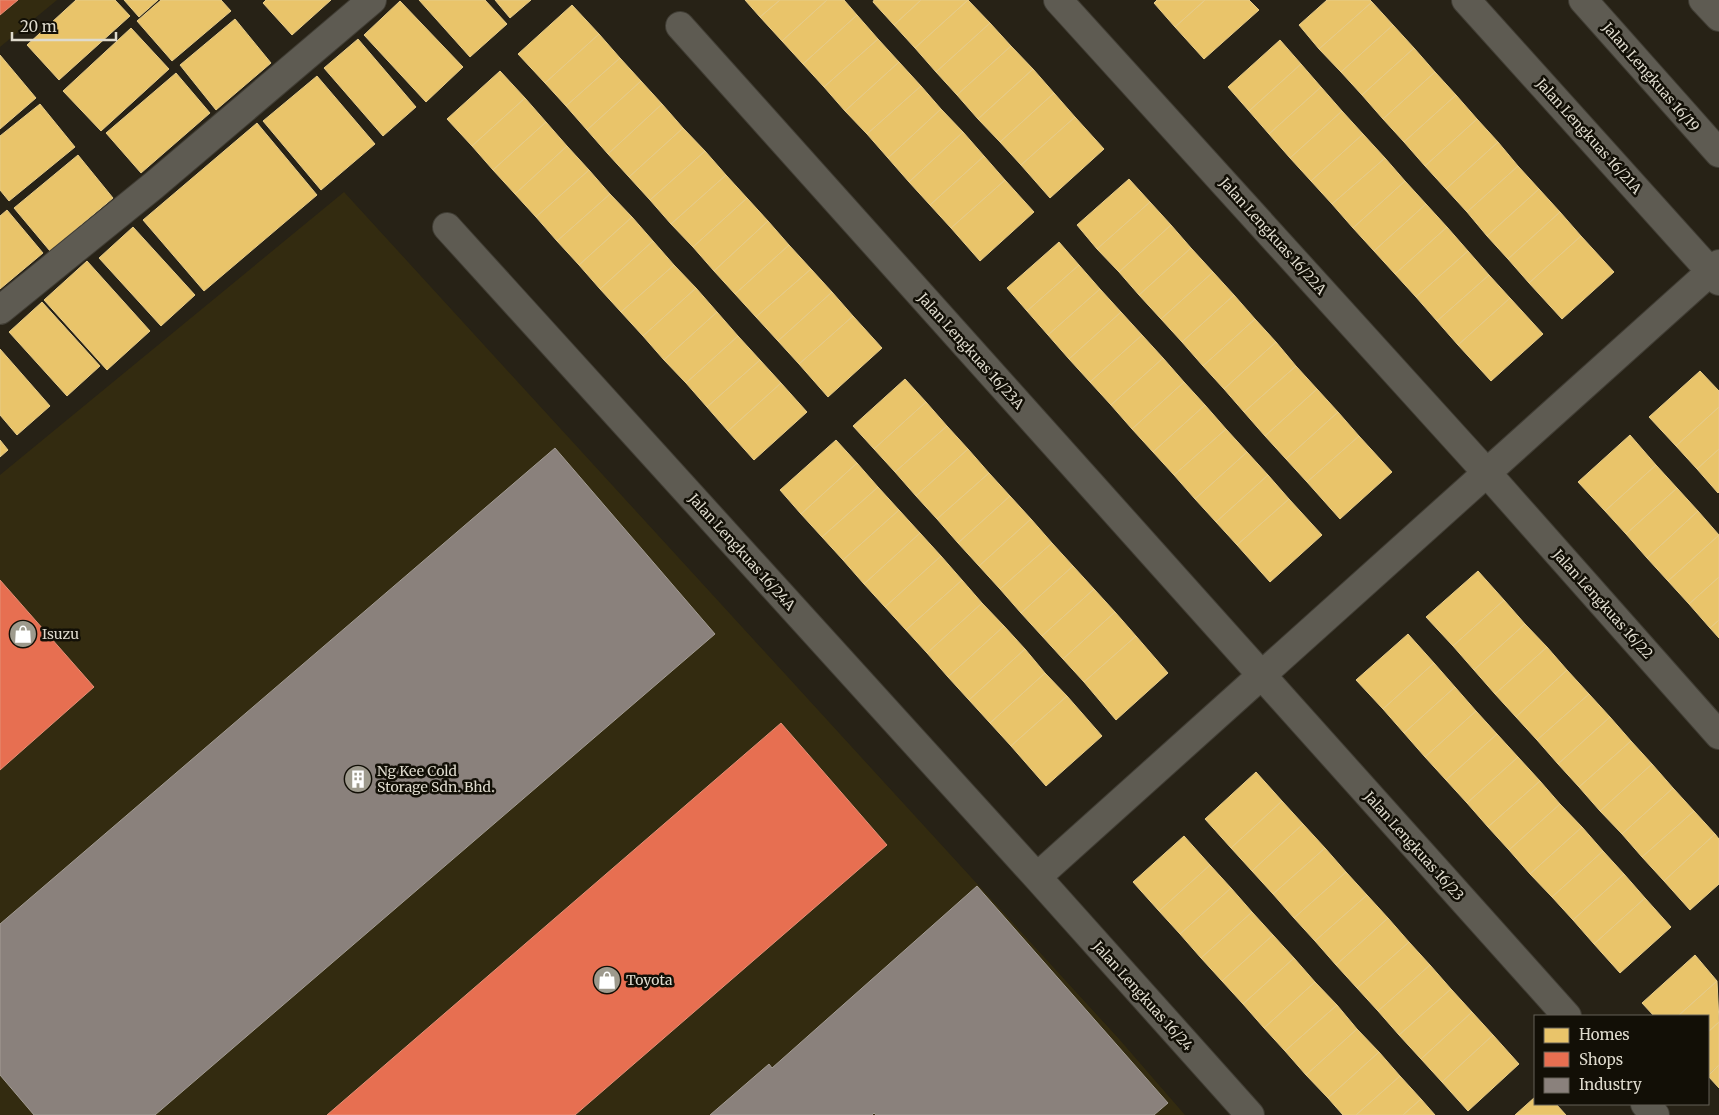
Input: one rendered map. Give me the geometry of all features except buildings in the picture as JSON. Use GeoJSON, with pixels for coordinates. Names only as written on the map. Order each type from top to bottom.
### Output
{"type":"FeatureCollection","features":[{"type":"Feature","properties":{"kind":"street"},"geometry":{"type":"LineString","coordinates":[[0,310],[153,186],[372,0]]}},
{"type":"Feature","properties":{"kind":"street","name":"Jalan Lengkuas 16/22A"},"geometry":{"type":"LineString","coordinates":[[1058,0],[1487,473]]}},
{"type":"Feature","properties":{"kind":"street","name":"Jalan Lengkuas 16/21A"},"geometry":{"type":"LineString","coordinates":[[1466,0],[1716,272]]}},
{"type":"Feature","properties":{"kind":"street","name":"Jalan Lengkuas 16/19"},"geometry":{"type":"LineString","coordinates":[[1583,0],[1719,153]]}},
{"type":"Feature","properties":{"kind":"street"},"geometry":{"type":"LineString","coordinates":[[1703,0],[1719,17]]}},
{"type":"Feature","properties":{"kind":"street","name":"Jalan Lengkuas 16/23A"},"geometry":{"type":"LineString","coordinates":[[680,26],[1262,675]]}},
{"type":"Feature","properties":{"kind":"street","name":"Jalan Lengkuas 16/24A"},"geometry":{"type":"LineString","coordinates":[[447,227],[1037,876]]}},
{"type":"Feature","properties":{"kind":"street"},"geometry":{"type":"LineString","coordinates":[[1037,876],[1487,473],[1716,272]]}},
{"type":"Feature","properties":{"kind":"street","name":"Jalan Lengkuas 16/22"},"geometry":{"type":"LineString","coordinates":[[1487,473],[1719,734]]}},
{"type":"Feature","properties":{"kind":"street","name":"Jalan Lengkuas 16/23"},"geometry":{"type":"LineString","coordinates":[[1262,675],[1565,1015]]}},
{"type":"Feature","properties":{"kind":"street","name":"Jalan Lengkuas 16/24"},"geometry":{"type":"LineString","coordinates":[[1037,876],[1250,1115]]}},
{"type":"Feature","properties":{"kind":"street"},"geometry":{"type":"LineString","coordinates":[[1646,1105],[1655,1115]]}},
{"type":"Feature","properties":{"kind":"shaded area"},"geometry":{"type":"Polygon","coordinates":[[[0,0],[57,0],[0,47],[0,0]]]}},
{"type":"Feature","properties":{"kind":"shaded area"},"geometry":{"type":"Polygon","coordinates":[[[344,192],[1119,1039],[1185,1115],[0,1115],[0,475],[344,192]]]}},
{"type":"Feature","properties":{"kind":"place","name":"Isuzu"},"geometry":{"type":"Point","coordinates":[23,634]}},
{"type":"Feature","properties":{"kind":"place","name":"Ng Kee Cold Storage Sdn. Bhd."},"geometry":{"type":"Point","coordinates":[358,779]}},
{"type":"Feature","properties":{"kind":"place","name":"Toyota"},"geometry":{"type":"Point","coordinates":[607,980]}}]}
